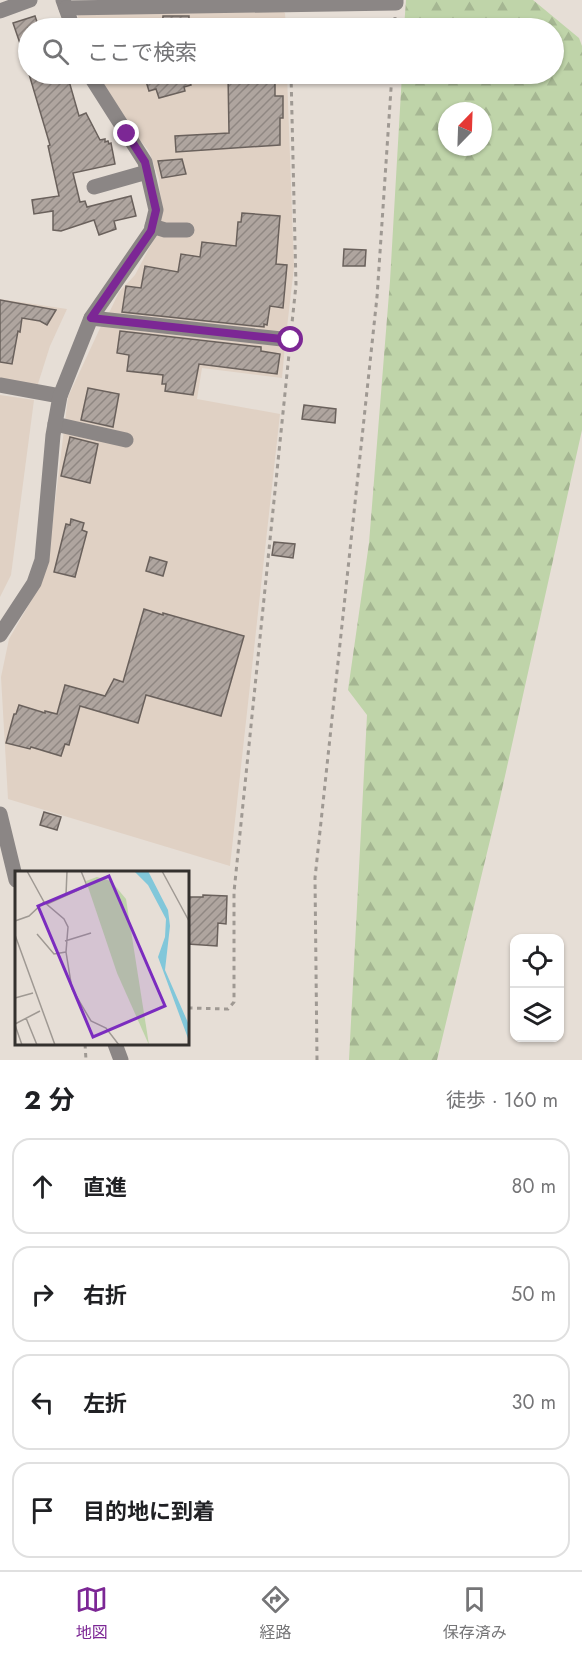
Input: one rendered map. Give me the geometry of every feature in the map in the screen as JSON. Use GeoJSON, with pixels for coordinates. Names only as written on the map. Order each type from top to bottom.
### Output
{"type":"FeatureCollection","features":[{"type":"Feature","properties":{"kind":"street"},"geometry":{"type":"LineString","coordinates":[[0,11],[30,0]]}},
{"type":"Feature","properties":{"kind":"street"},"geometry":{"type":"LineString","coordinates":[[64,4],[396,3],[396,0]]}},
{"type":"Feature","properties":{"kind":"street"},"geometry":{"type":"LineString","coordinates":[[0,635],[34,583],[42,560],[55,424],[60,396],[91,318],[151,231],[156,210],[145,162],[95,84]]}},
{"type":"Feature","properties":{"kind":"street"},"geometry":{"type":"LineString","coordinates":[[94,187],[147,172]]}},
{"type":"Feature","properties":{"kind":"street"},"geometry":{"type":"LineString","coordinates":[[152,226],[165,230],[187,230]]}},
{"type":"Feature","properties":{"kind":"street"},"geometry":{"type":"LineString","coordinates":[[91,318],[291,340]]}},
{"type":"Feature","properties":{"kind":"street"},"geometry":{"type":"LineString","coordinates":[[0,385],[60,396]]}},
{"type":"Feature","properties":{"kind":"street"},"geometry":{"type":"LineString","coordinates":[[55,424],[126,440]]}},
{"type":"Feature","properties":{"kind":"street"},"geometry":{"type":"LineString","coordinates":[[0,814],[15,876]]}},
{"type":"Feature","properties":{"kind":"street"},"geometry":{"type":"LineString","coordinates":[[115,1045],[121,1060]]}},
{"type":"Feature","properties":{"kind":"path"},"geometry":{"type":"LineString","coordinates":[[189,1008],[228,1009],[234,1002],[234,892],[296,285],[291,84]]}},
{"type":"Feature","properties":{"kind":"path"},"geometry":{"type":"LineString","coordinates":[[317,1060],[315,878],[377,297],[391,84]]}},
{"type":"Feature","properties":{"kind":"path"},"geometry":{"type":"LineString","coordinates":[[85,1045],[86,1060]]}},
{"type":"Feature","properties":{"kind":"shaded area"},"geometry":{"type":"Polygon","coordinates":[[[280,9],[285,13],[285,18],[78,18],[77,11],[280,9]]]}},
{"type":"Feature","properties":{"kind":"shaded area"},"geometry":{"type":"Polygon","coordinates":[[[104,84],[287,84],[294,267],[286,336],[109,313],[119,292],[135,275],[155,237],[162,216],[159,179],[149,151],[124,121],[104,84]]]}},
{"type":"Feature","properties":{"kind":"shaded area"},"geometry":{"type":"Polygon","coordinates":[[[0,299],[67,309],[50,346],[37,387],[0,380],[0,299]]]}},
{"type":"Feature","properties":{"kind":"shaded area"},"geometry":{"type":"Polygon","coordinates":[[[101,326],[285,345],[282,378],[202,368],[197,399],[280,414],[230,866],[8,799],[1,677],[9,639],[38,589],[49,552],[68,397],[101,326]]]}},
{"type":"Feature","properties":{"kind":"shaded area"},"geometry":{"type":"Polygon","coordinates":[[[0,395],[34,400],[11,575],[0,597],[0,395]]]}},
{"type":"Feature","properties":{"kind":"green space"},"geometry":{"type":"Polygon","coordinates":[[[406,0],[533,0],[555,18],[405,18],[406,0]]]}},
{"type":"Feature","properties":{"kind":"green space"},"geometry":{"type":"Polygon","coordinates":[[[564,26],[579,38],[582,46],[582,430],[499,803],[437,1060],[349,1060],[367,715],[348,690],[369,543],[390,281],[401,84],[564,84],[564,26]]]}},
{"type":"Feature","properties":{"kind":"building"},"geometry":{"type":"Polygon","coordinates":[[[163,16],[189,16],[189,18],[163,18],[163,16]]]}},
{"type":"Feature","properties":{"kind":"building"},"geometry":{"type":"Polygon","coordinates":[[[18,21],[18,38],[13,23],[18,21]]]}},
{"type":"Feature","properties":{"kind":"building"},"geometry":{"type":"Polygon","coordinates":[[[32,84],[70,84],[79,116],[86,113],[100,140],[105,139],[105,142],[111,143],[115,164],[73,173],[80,202],[85,201],[87,207],[131,196],[136,216],[114,221],[116,229],[99,235],[94,220],[61,231],[53,230],[53,211],[34,214],[32,200],[59,196],[48,146],[50,145],[32,84]]]}},
{"type":"Feature","properties":{"kind":"building"},"geometry":{"type":"Polygon","coordinates":[[[147,84],[191,85],[184,87],[185,91],[159,98],[156,89],[149,91],[147,84]]]}},
{"type":"Feature","properties":{"kind":"building"},"geometry":{"type":"Polygon","coordinates":[[[228,84],[275,84],[275,96],[283,96],[280,145],[176,152],[175,136],[229,133],[228,84]]]}},
{"type":"Feature","properties":{"kind":"building"},"geometry":{"type":"Polygon","coordinates":[[[182,159],[186,174],[162,178],[158,161],[182,159]]]}},
{"type":"Feature","properties":{"kind":"building"},"geometry":{"type":"Polygon","coordinates":[[[242,213],[280,216],[276,264],[287,265],[283,308],[270,306],[267,325],[264,324],[264,327],[122,312],[126,286],[141,288],[145,266],[178,272],[181,254],[200,257],[202,242],[236,246],[238,222],[241,222],[242,213]]]}},
{"type":"Feature","properties":{"kind":"building"},"geometry":{"type":"Polygon","coordinates":[[[344,249],[366,250],[365,266],[343,266],[344,249]]]}},
{"type":"Feature","properties":{"kind":"building"},"geometry":{"type":"Polygon","coordinates":[[[0,300],[56,310],[47,325],[40,321],[22,318],[12,364],[0,362],[0,300]]]}},
{"type":"Feature","properties":{"kind":"building"},"geometry":{"type":"Polygon","coordinates":[[[120,331],[261,347],[261,351],[280,354],[277,374],[199,364],[193,395],[165,391],[166,384],[162,384],[163,375],[127,371],[129,355],[117,353],[120,331]]]}},
{"type":"Feature","properties":{"kind":"building"},"geometry":{"type":"Polygon","coordinates":[[[88,388],[119,394],[113,427],[81,420],[88,388]]]}},
{"type":"Feature","properties":{"kind":"building"},"geometry":{"type":"Polygon","coordinates":[[[304,405],[336,409],[335,423],[302,419],[304,405]]]}},
{"type":"Feature","properties":{"kind":"building"},"geometry":{"type":"Polygon","coordinates":[[[70,437],[98,444],[90,483],[61,476],[70,437]]]}},
{"type":"Feature","properties":{"kind":"building"},"geometry":{"type":"Polygon","coordinates":[[[71,519],[84,523],[82,530],[87,532],[75,577],[54,572],[66,524],[70,525],[71,519]]]}},
{"type":"Feature","properties":{"kind":"building"},"geometry":{"type":"Polygon","coordinates":[[[274,542],[295,544],[293,558],[272,555],[274,542]]]}},
{"type":"Feature","properties":{"kind":"building"},"geometry":{"type":"Polygon","coordinates":[[[150,557],[167,562],[163,576],[146,571],[150,557]]]}},
{"type":"Feature","properties":{"kind":"building"},"geometry":{"type":"Polygon","coordinates":[[[144,609],[244,636],[221,716],[146,695],[138,723],[80,706],[69,745],[65,744],[61,756],[31,747],[30,749],[6,743],[14,714],[19,705],[57,714],[65,685],[105,696],[114,679],[123,682],[144,609]]]}},
{"type":"Feature","properties":{"kind":"building"},"geometry":{"type":"Polygon","coordinates":[[[44,812],[61,817],[57,830],[40,825],[44,812]]]}},
{"type":"Feature","properties":{"kind":"building"},"geometry":{"type":"Polygon","coordinates":[[[203,895],[227,896],[226,924],[218,923],[217,946],[189,944],[189,897],[203,897],[203,895]]]}},
{"type":"Feature","properties":{"kind":"route"},"geometry":{"type":"LineString","coordinates":[[127,134],[145,162],[156,210],[151,231],[91,318],[291,340]]}}]}
